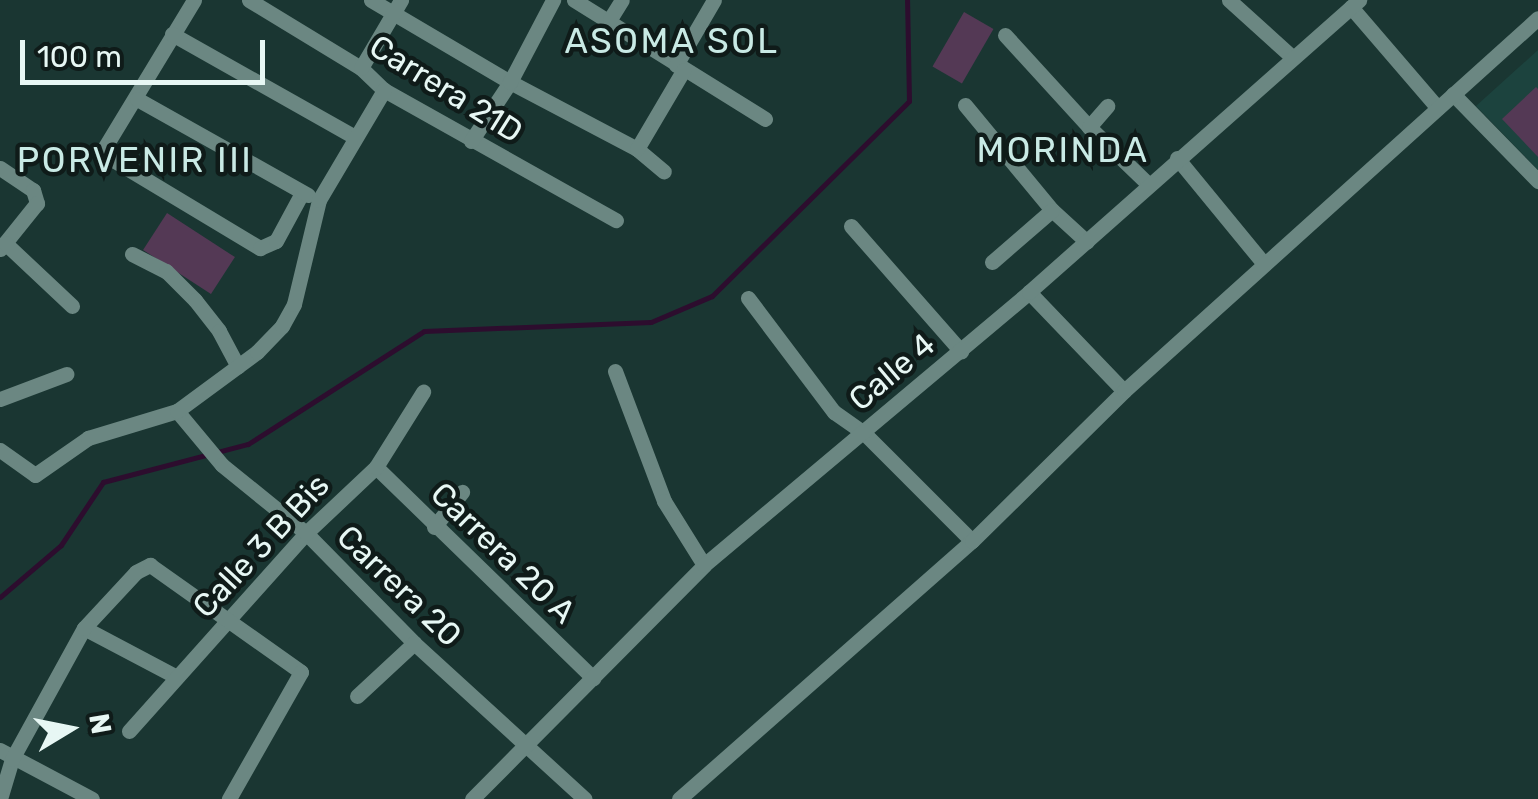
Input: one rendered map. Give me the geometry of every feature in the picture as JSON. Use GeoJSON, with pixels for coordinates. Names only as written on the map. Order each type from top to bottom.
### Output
{"type":"FeatureCollection","features":[{"type":"Feature","properties":{"kind":"street"},"geometry":{"type":"LineString","coordinates":[[194,0],[104,150],[111,160],[260,248],[276,242],[302,193]]}},
{"type":"Feature","properties":{"kind":"street","name":"Carrera 21D"},"geometry":{"type":"LineString","coordinates":[[248,0],[361,68],[384,90],[616,220]]}},
{"type":"Feature","properties":{"kind":"street"},"geometry":{"type":"LineString","coordinates":[[372,0],[397,7],[510,82],[637,148],[664,172]]}},
{"type":"Feature","properties":{"kind":"street"},"geometry":{"type":"LineString","coordinates":[[471,141],[510,82],[553,0]]}},
{"type":"Feature","properties":{"kind":"street"},"geometry":{"type":"LineString","coordinates":[[574,0],[766,119]]}},
{"type":"Feature","properties":{"kind":"street"},"geometry":{"type":"LineString","coordinates":[[610,19],[622,0]]}},
{"type":"Feature","properties":{"kind":"street"},"geometry":{"type":"LineString","coordinates":[[637,148],[714,0]]}},
{"type":"Feature","properties":{"kind":"street"},"geometry":{"type":"LineString","coordinates":[[1230,0],[1292,57]]}},
{"type":"Feature","properties":{"kind":"street"},"geometry":{"type":"LineString","coordinates":[[1355,4],[1438,108]]}},
{"type":"Feature","properties":{"kind":"street","name":"Calle 4"},"geometry":{"type":"LineString","coordinates":[[472,799],[704,565],[1030,292],[1355,4]]}},
{"type":"Feature","properties":{"kind":"street"},"geometry":{"type":"LineString","coordinates":[[361,68],[397,7]]}},
{"type":"Feature","properties":{"kind":"street"},"geometry":{"type":"LineString","coordinates":[[679,799],[972,541],[1124,392],[1538,18]]}},
{"type":"Feature","properties":{"kind":"street"},"geometry":{"type":"LineString","coordinates":[[172,34],[353,136]]}},
{"type":"Feature","properties":{"kind":"street"},"geometry":{"type":"LineString","coordinates":[[1005,34],[1089,127],[1149,185]]}},
{"type":"Feature","properties":{"kind":"street"},"geometry":{"type":"LineString","coordinates":[[0,450],[35,475],[88,438],[181,418],[282,326],[294,304],[319,200],[353,136],[384,90]]}},
{"type":"Feature","properties":{"kind":"street"},"geometry":{"type":"LineString","coordinates":[[1453,94],[1538,181]]}},
{"type":"Feature","properties":{"kind":"street"},"geometry":{"type":"LineString","coordinates":[[137,99],[319,200]]}},
{"type":"Feature","properties":{"kind":"street"},"geometry":{"type":"LineString","coordinates":[[965,105],[1052,210],[1087,242]]}},
{"type":"Feature","properties":{"kind":"street"},"geometry":{"type":"LineString","coordinates":[[1089,127],[1108,106]]}},
{"type":"Feature","properties":{"kind":"street"},"geometry":{"type":"LineString","coordinates":[[1177,158],[1264,264]]}},
{"type":"Feature","properties":{"kind":"street"},"geometry":{"type":"LineString","coordinates":[[0,168],[33,190],[37,203],[2,246],[72,306]]}},
{"type":"Feature","properties":{"kind":"street"},"geometry":{"type":"LineString","coordinates":[[992,262],[1052,210]]}},
{"type":"Feature","properties":{"kind":"street"},"geometry":{"type":"LineString","coordinates":[[851,226],[961,351]]}},
{"type":"Feature","properties":{"kind":"street"},"geometry":{"type":"LineString","coordinates":[[132,254],[166,270],[195,300],[219,330],[238,366]]}},
{"type":"Feature","properties":{"kind":"street"},"geometry":{"type":"LineString","coordinates":[[1030,292],[1124,392]]}},
{"type":"Feature","properties":{"kind":"street"},"geometry":{"type":"LineString","coordinates":[[748,298],[834,412],[863,432],[972,541]]}},
{"type":"Feature","properties":{"kind":"street"},"geometry":{"type":"LineString","coordinates":[[615,371],[664,501],[704,565]]}},
{"type":"Feature","properties":{"kind":"street"},"geometry":{"type":"LineString","coordinates":[[0,399],[66,374]]}},
{"type":"Feature","properties":{"kind":"street","name":"Calle 3 B Bis"},"geometry":{"type":"LineString","coordinates":[[129,731],[306,532],[376,467],[423,392]]}},
{"type":"Feature","properties":{"kind":"street","name":"Carrera 20"},"geometry":{"type":"LineString","coordinates":[[181,418],[222,465],[306,532],[414,642],[586,799]]}},
{"type":"Feature","properties":{"kind":"street","name":"Carrera 20 A"},"geometry":{"type":"LineString","coordinates":[[376,467],[593,678]]}},
{"type":"Feature","properties":{"kind":"street"},"geometry":{"type":"LineString","coordinates":[[434,527],[462,492]]}},
{"type":"Feature","properties":{"kind":"street"},"geometry":{"type":"LineString","coordinates":[[0,799],[6,754],[84,628],[136,572],[150,565],[301,672],[229,799]]}},
{"type":"Feature","properties":{"kind":"street"},"geometry":{"type":"LineString","coordinates":[[84,628],[175,676]]}},
{"type":"Feature","properties":{"kind":"street"},"geometry":{"type":"LineString","coordinates":[[357,696],[414,642]]}},
{"type":"Feature","properties":{"kind":"street"},"geometry":{"type":"LineString","coordinates":[[6,754],[92,799]]}},
{"type":"Feature","properties":{"kind":"shaded area"},"geometry":{"type":"Polygon","coordinates":[[[964,12],[993,29],[962,84],[932,67],[964,12]]]}},
{"type":"Feature","properties":{"kind":"shaded area"},"geometry":{"type":"Polygon","coordinates":[[[1538,50],[1538,170],[1476,106],[1538,50]]]}},
{"type":"Feature","properties":{"kind":"shaded area"},"geometry":{"type":"Polygon","coordinates":[[[1538,89],[1538,157],[1502,119],[1538,89]]]}},
{"type":"Feature","properties":{"kind":"shaded area"},"geometry":{"type":"Polygon","coordinates":[[[167,213],[235,257],[211,294],[143,250],[167,213]]]}},
{"type":"Feature","properties":{"kind":"waterway"},"geometry":{"type":"LineString","coordinates":[[0,597],[61,545],[103,482],[248,444],[424,331],[651,322],[712,296],[909,101],[907,0]]}},
{"type":"Feature","properties":{"kind":"district","name":"ASOMA SOL"},"geometry":{"type":"Point","coordinates":[672,41]}},
{"type":"Feature","properties":{"kind":"district","name":"MORINDA"},"geometry":{"type":"Point","coordinates":[1063,150]}},
{"type":"Feature","properties":{"kind":"district","name":"PORVENIR III"},"geometry":{"type":"Point","coordinates":[135,160]}}]}
